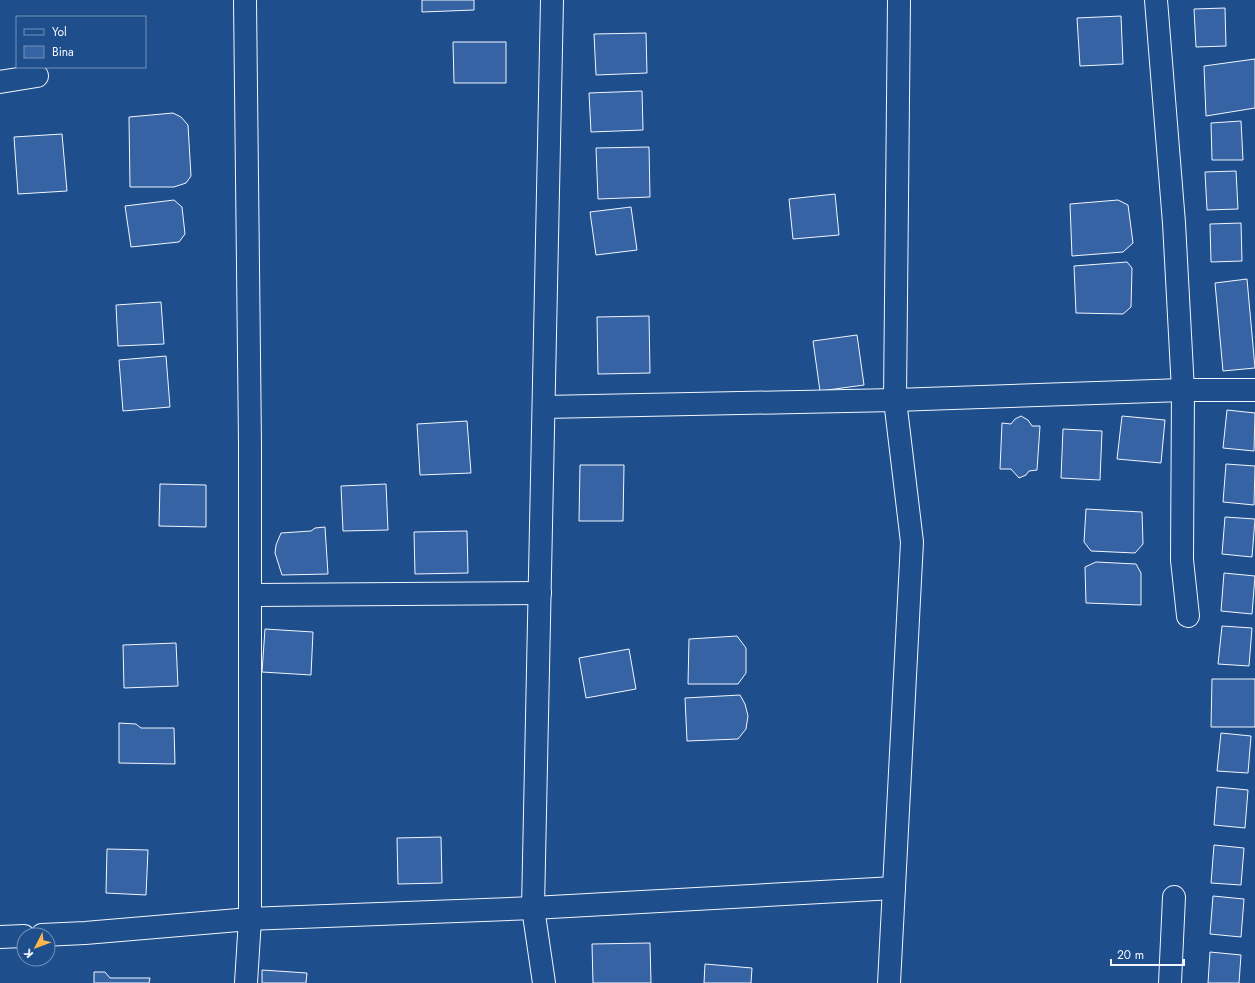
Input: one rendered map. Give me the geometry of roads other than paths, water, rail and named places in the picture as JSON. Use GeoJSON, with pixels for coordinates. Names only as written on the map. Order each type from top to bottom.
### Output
{"type":"FeatureCollection","features":[{"type":"Feature","properties":{"kind":"street"},"geometry":{"type":"LineString","coordinates":[[245,0],[250,444],[250,919],[246,983]]}},
{"type":"Feature","properties":{"kind":"street"},"geometry":{"type":"LineString","coordinates":[[544,983],[533,908],[552,0]]}},
{"type":"Feature","properties":{"kind":"street"},"geometry":{"type":"LineString","coordinates":[[889,983],[912,542],[895,400],[899,0]]}},
{"type":"Feature","properties":{"kind":"street"},"geometry":{"type":"LineString","coordinates":[[1156,0],[1174,223],[1183,390],[1182,560],[1188,616]]}},
{"type":"Feature","properties":{"kind":"street"},"geometry":{"type":"LineString","coordinates":[[0,82],[37,76]]}},
{"type":"Feature","properties":{"kind":"street"},"geometry":{"type":"LineString","coordinates":[[544,407],[895,400],[1183,390],[1255,390]]}},
{"type":"Feature","properties":{"kind":"street"},"geometry":{"type":"LineString","coordinates":[[250,595],[540,594]]}},
{"type":"Feature","properties":{"kind":"street"},"geometry":{"type":"LineString","coordinates":[[56,934],[250,919],[533,908],[894,888]]}},
{"type":"Feature","properties":{"kind":"street"},"geometry":{"type":"LineString","coordinates":[[1170,983],[1174,897]]}},
{"type":"Feature","properties":{"kind":"street"},"geometry":{"type":"LineString","coordinates":[[0,937],[16,936]]}}]}
